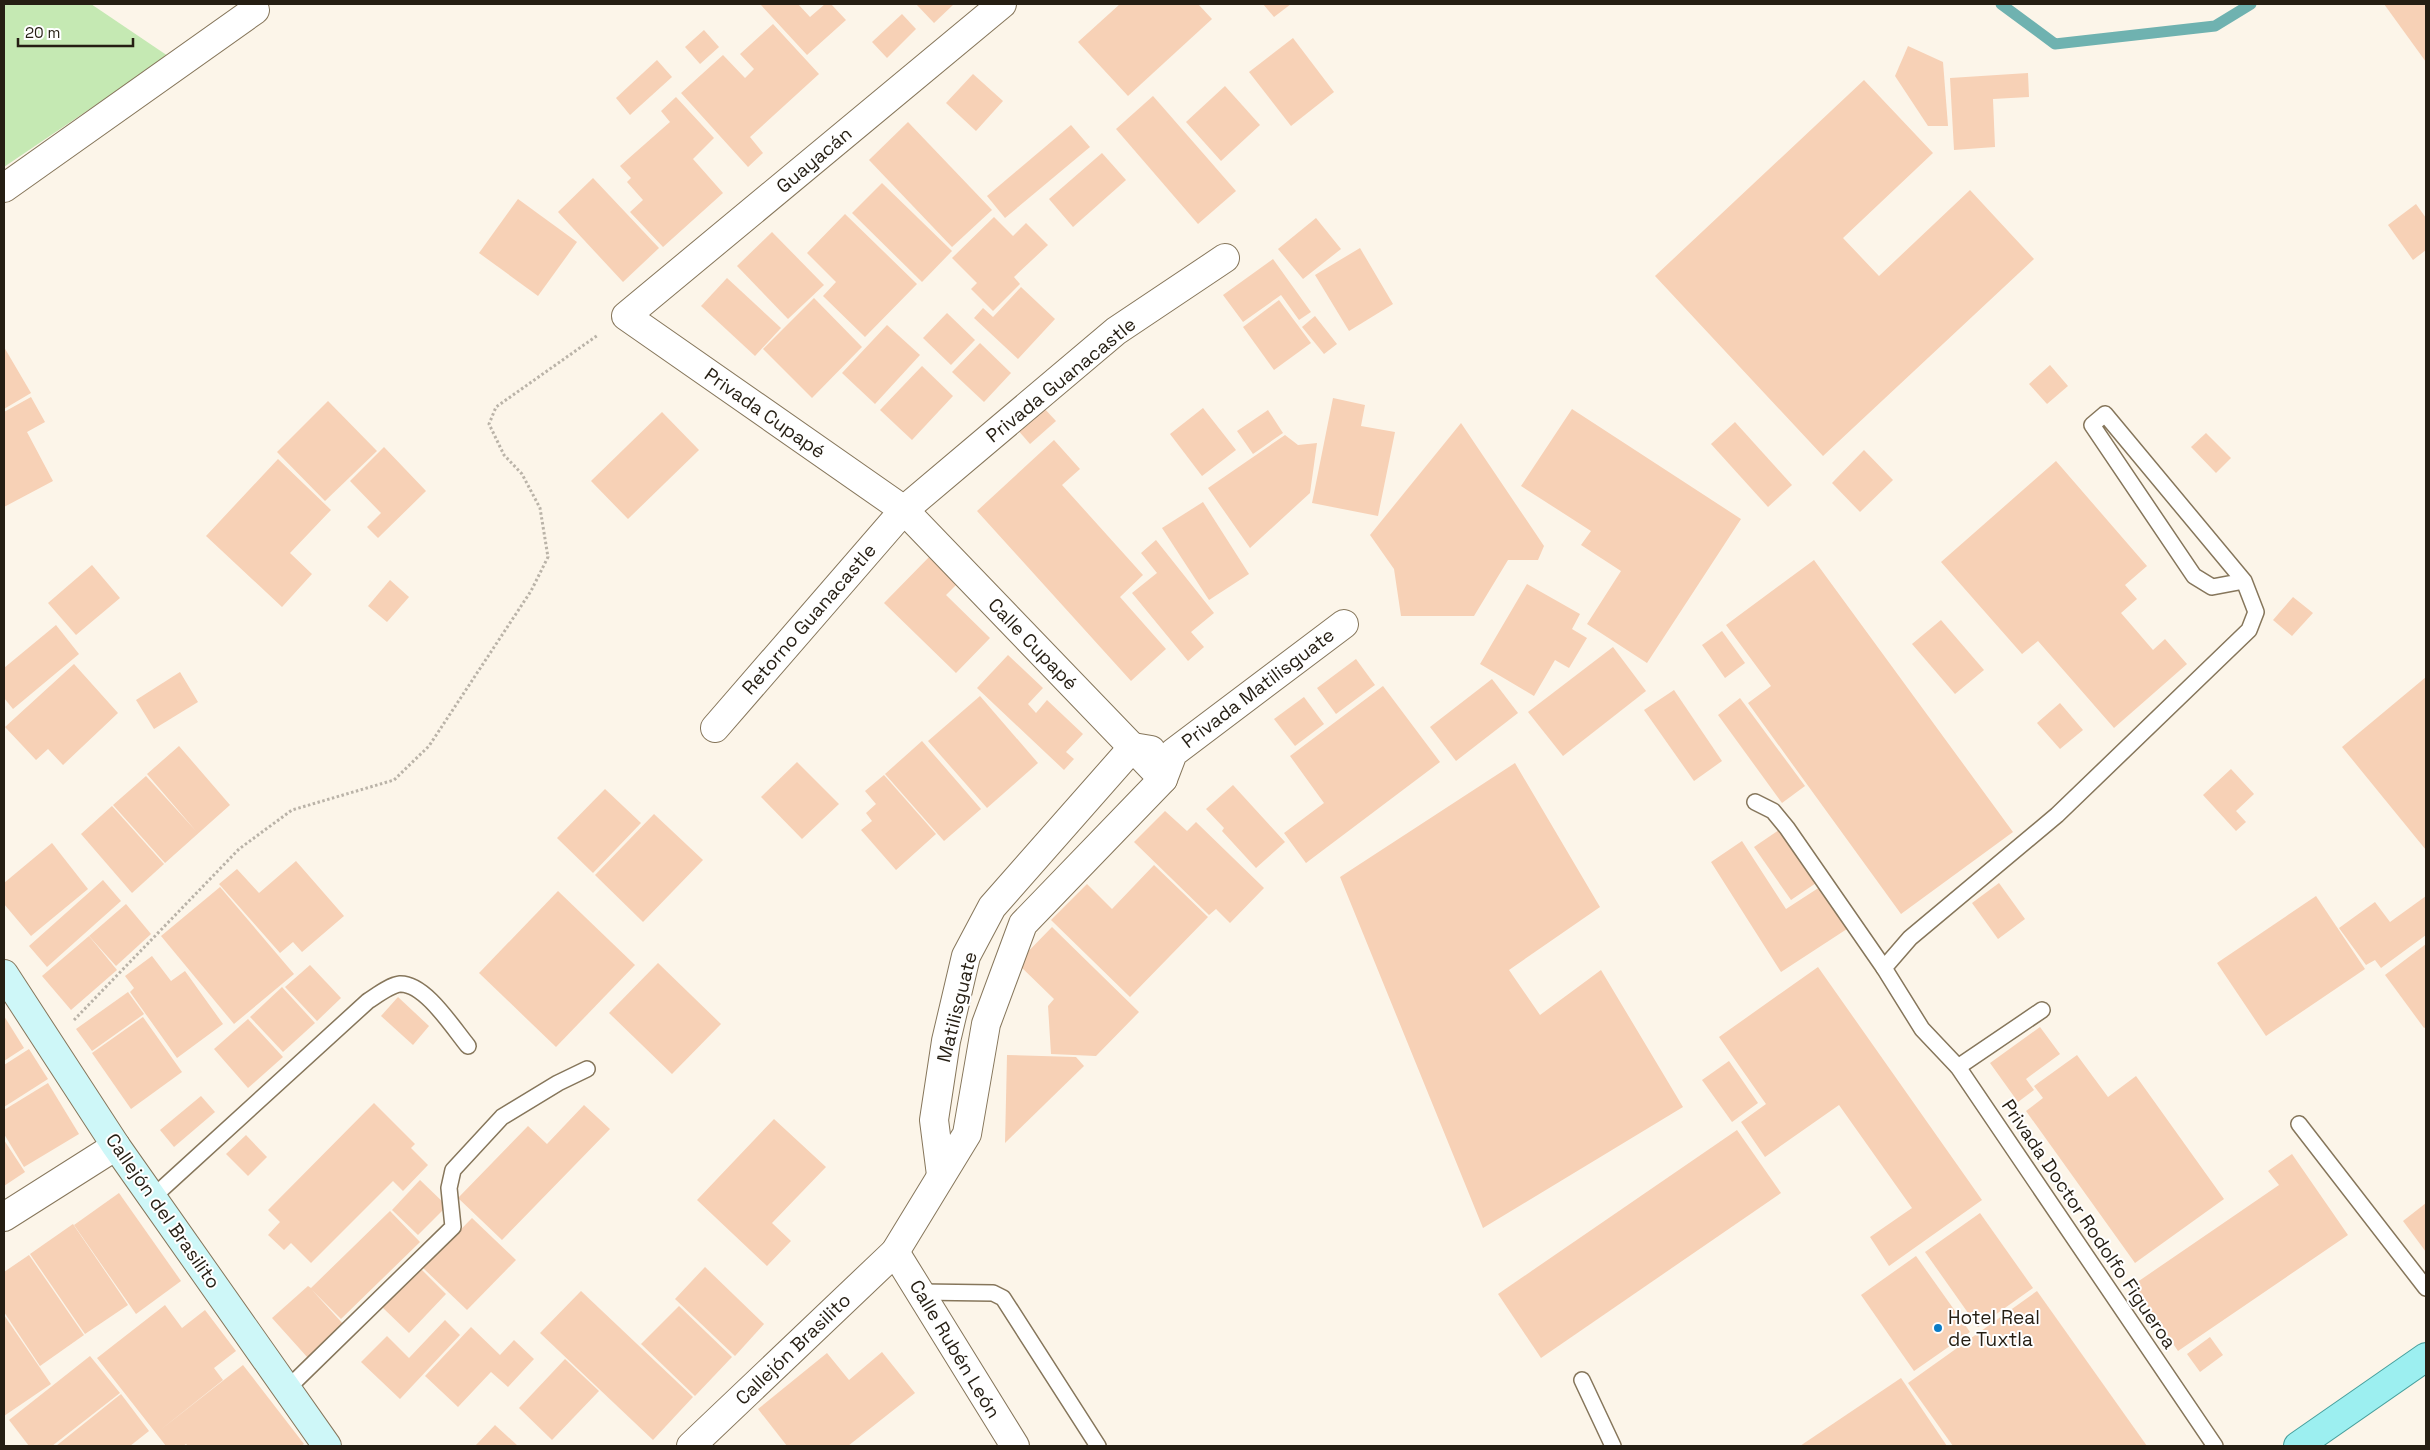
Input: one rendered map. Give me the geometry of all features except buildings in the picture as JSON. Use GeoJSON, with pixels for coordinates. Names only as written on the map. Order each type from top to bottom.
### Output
{"type":"FeatureCollection","features":[{"type":"Feature","properties":{"kind":"main road"},"geometry":{"type":"LineString","coordinates":[[2298,1446],[2426,1357]]}},
{"type":"Feature","properties":{"kind":"street","name":"Guayacán"},"geometry":{"type":"LineString","coordinates":[[626,316],[1002,4]]}},
{"type":"Feature","properties":{"kind":"street"},"geometry":{"type":"LineString","coordinates":[[4,188],[254,10]]}},
{"type":"Feature","properties":{"kind":"street","name":"Privada Guanacastle"},"geometry":{"type":"LineString","coordinates":[[904,510],[1116,332],[1225,258]]}},
{"type":"Feature","properties":{"kind":"street","name":"Privada Cupapé"},"geometry":{"type":"LineString","coordinates":[[626,316],[904,510]]}},
{"type":"Feature","properties":{"kind":"street","name":"Retorno Guanacastle"},"geometry":{"type":"LineString","coordinates":[[715,728],[904,510]]}},
{"type":"Feature","properties":{"kind":"street","name":"Calle Cupapé"},"geometry":{"type":"LineString","coordinates":[[904,510],[1163,779]]}},
{"type":"Feature","properties":{"kind":"street","name":"Privada Matilisguate"},"geometry":{"type":"LineString","coordinates":[[1163,779],[1173,753],[1344,624]]}},
{"type":"Feature","properties":{"kind":"street","name":"Privada Matilisguate"},"geometry":{"type":"LineString","coordinates":[[1133,747],[1173,753]]}},
{"type":"Feature","properties":{"kind":"street","name":"Matilisguate"},"geometry":{"type":"LineString","coordinates":[[940,1175],[934,1120],[946,1041],[966,956],[992,907],[1133,747]]}},
{"type":"Feature","properties":{"kind":"street","name":"Matilisguate"},"geometry":{"type":"LineString","coordinates":[[895,1252],[940,1175],[967,1134],[986,1024],[1023,924],[1163,779]]}},
{"type":"Feature","properties":{"kind":"street","name":"Callejón del Brasilito"},"geometry":{"type":"LineString","coordinates":[[4,974],[116,1146],[327,1446]]}},
{"type":"Feature","properties":{"kind":"street"},"geometry":{"type":"LineString","coordinates":[[4,1217],[116,1146]]}},
{"type":"Feature","properties":{"kind":"street","name":"Calle Rubén León"},"geometry":{"type":"LineString","coordinates":[[895,1252],[1014,1446]]}},
{"type":"Feature","properties":{"kind":"street","name":"Callejón Brasilito"},"geometry":{"type":"LineString","coordinates":[[692,1446],[895,1252]]}},
{"type":"Feature","properties":{"kind":"lane"},"geometry":{"type":"LineString","coordinates":[[1884,968],[1910,938],[2057,815],[2249,630],[2256,612],[2244,581],[2105,414],[2092,424],[2194,576],[2212,587],[2244,581]]}},
{"type":"Feature","properties":{"kind":"lane","name":"Privada Doctor Rodolfo Figueroa"},"geometry":{"type":"LineString","coordinates":[[1755,802],[1773,811],[1787,828],[1884,968],[1922,1029],[1958,1067],[2215,1446]]}},
{"type":"Feature","properties":{"kind":"lane"},"geometry":{"type":"LineString","coordinates":[[153,1197],[368,1000],[398,984],[415,987],[425,995],[468,1046]]}},
{"type":"Feature","properties":{"kind":"lane"},"geometry":{"type":"LineString","coordinates":[[1958,1067],[2042,1010]]}},
{"type":"Feature","properties":{"kind":"lane"},"geometry":{"type":"LineString","coordinates":[[287,1389],[453,1227],[448,1188],[453,1170],[502,1117],[587,1068]]}},
{"type":"Feature","properties":{"kind":"lane"},"geometry":{"type":"LineString","coordinates":[[2299,1124],[2426,1288]]}},
{"type":"Feature","properties":{"kind":"lane"},"geometry":{"type":"LineString","coordinates":[[920,1292],[992,1293],[1003,1298],[1098,1446]]}},
{"type":"Feature","properties":{"kind":"lane"},"geometry":{"type":"LineString","coordinates":[[1582,1380],[1613,1446]]}},
{"type":"Feature","properties":{"kind":"path"},"geometry":{"type":"LineString","coordinates":[[51,1044],[239,849],[292,810],[394,780],[429,746],[531,591],[548,556],[540,508],[522,474],[504,455],[489,424],[496,406],[626,316]]}},
{"type":"Feature","properties":{"kind":"green space"},"geometry":{"type":"Polygon","coordinates":[[[4,4],[91,4],[168,56],[4,167],[4,4]]]}},
{"type":"Feature","properties":{"kind":"waterway"},"geometry":{"type":"LineString","coordinates":[[2001,4],[2055,44],[2215,26],[2251,4]]}},
{"type":"Feature","properties":{"kind":"place","name":"Hotel Real de Tuxtla"},"geometry":{"type":"Point","coordinates":[1938,1328]}}]}
